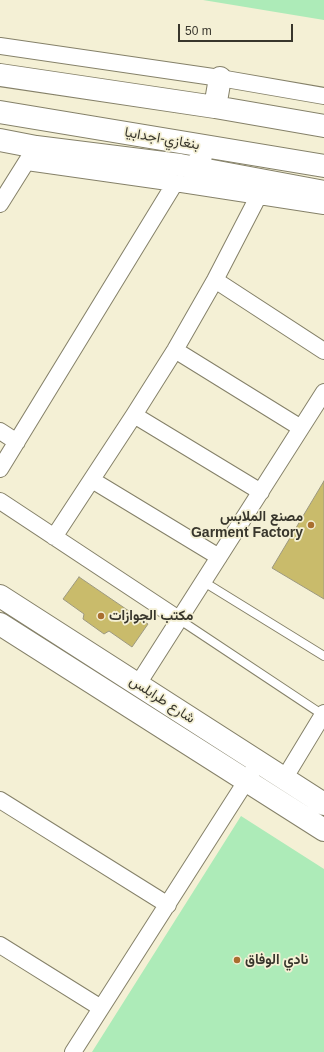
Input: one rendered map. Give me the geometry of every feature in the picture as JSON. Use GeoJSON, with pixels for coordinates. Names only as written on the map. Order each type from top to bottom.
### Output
{"type":"FeatureCollection","features":[{"type":"Feature","properties":{"kind":"main road"},"geometry":{"type":"LineString","coordinates":[[0,75],[214,107],[324,126]]}},
{"type":"Feature","properties":{"kind":"main road"},"geometry":{"type":"LineString","coordinates":[[214,107],[220,78]]}},
{"type":"Feature","properties":{"kind":"main road","name":"بنغازي-اجدابيا"},"geometry":{"type":"LineString","coordinates":[[0,112],[324,166]]}},
{"type":"Feature","properties":{"kind":"main road"},"geometry":{"type":"LineString","coordinates":[[0,140],[32,154],[180,165],[324,192]]}},
{"type":"Feature","properties":{"kind":"main road"},"geometry":{"type":"LineString","coordinates":[[199,169],[202,146]]}},
{"type":"Feature","properties":{"kind":"main road","name":"شارع طرابلس"},"geometry":{"type":"LineString","coordinates":[[0,596],[324,804]]}},
{"type":"Feature","properties":{"kind":"main road","name":"شارع طرابلس"},"geometry":{"type":"LineString","coordinates":[[0,624],[324,830]]}},
{"type":"Feature","properties":{"kind":"street"},"geometry":{"type":"LineString","coordinates":[[0,46],[220,78],[324,96]]}},
{"type":"Feature","properties":{"kind":"street"},"geometry":{"type":"LineString","coordinates":[[0,204],[32,154],[175,183],[324,206]]}},
{"type":"Feature","properties":{"kind":"street"},"geometry":{"type":"LineString","coordinates":[[0,469],[175,183]]}},
{"type":"Feature","properties":{"kind":"street"},"geometry":{"type":"LineString","coordinates":[[54,537],[175,350],[215,280],[259,195]]}},
{"type":"Feature","properties":{"kind":"street"},"geometry":{"type":"LineString","coordinates":[[215,280],[324,351]]}},
{"type":"Feature","properties":{"kind":"street"},"geometry":{"type":"LineString","coordinates":[[175,350],[301,428]]}},
{"type":"Feature","properties":{"kind":"street"},"geometry":{"type":"LineString","coordinates":[[138,684],[324,392]]}},
{"type":"Feature","properties":{"kind":"street"},"geometry":{"type":"LineString","coordinates":[[134,415],[260,492]]}},
{"type":"Feature","properties":{"kind":"street"},"geometry":{"type":"LineString","coordinates":[[0,431],[17,442]]}},
{"type":"Feature","properties":{"kind":"street"},"geometry":{"type":"LineString","coordinates":[[92,480],[219,558]]}},
{"type":"Feature","properties":{"kind":"street"},"geometry":{"type":"LineString","coordinates":[[0,501],[180,620]]}},
{"type":"Feature","properties":{"kind":"street"},"geometry":{"type":"LineString","coordinates":[[284,778],[323,714]]}},
{"type":"Feature","properties":{"kind":"street"},"geometry":{"type":"LineString","coordinates":[[73,1052],[258,762]]}},
{"type":"Feature","properties":{"kind":"street"},"geometry":{"type":"LineString","coordinates":[[0,800],[168,905]]}},
{"type":"Feature","properties":{"kind":"street"},"geometry":{"type":"LineString","coordinates":[[0,945],[101,1008]]}},
{"type":"Feature","properties":{"kind":"lane"},"geometry":{"type":"LineString","coordinates":[[204,582],[324,656]]}},
{"type":"Feature","properties":{"kind":"lane"},"geometry":{"type":"LineString","coordinates":[[180,620],[323,714]]}},
{"type":"Feature","properties":{"kind":"green space"},"geometry":{"type":"Polygon","coordinates":[[[203,0],[324,0],[324,20],[203,0]]]}},
{"type":"Feature","properties":{"kind":"green space","name":"نادي الوفاق"},"geometry":{"type":"Polygon","coordinates":[[[241,816],[324,869],[324,1052],[92,1052],[241,816]]]}},
{"type":"Feature","properties":{"kind":"building","name":"مصنع الملابس Garment Factory"},"geometry":{"type":"Polygon","coordinates":[[[324,481],[324,599],[272,568],[324,481]]]}},
{"type":"Feature","properties":{"kind":"building"},"geometry":{"type":"Polygon","coordinates":[[[79,577],[148,624],[132,647],[109,631],[104,634],[83,619],[84,614],[63,599],[79,577]]]}},
{"type":"Feature","properties":{"kind":"place","name":"مصنع الملابس Garment Factory"},"geometry":{"type":"Point","coordinates":[311,525]}},
{"type":"Feature","properties":{"kind":"place","name":"مكتب الجوازات"},"geometry":{"type":"Point","coordinates":[101,616]}},
{"type":"Feature","properties":{"kind":"place","name":"نادي الوفاق"},"geometry":{"type":"Point","coordinates":[237,960]}}]}
